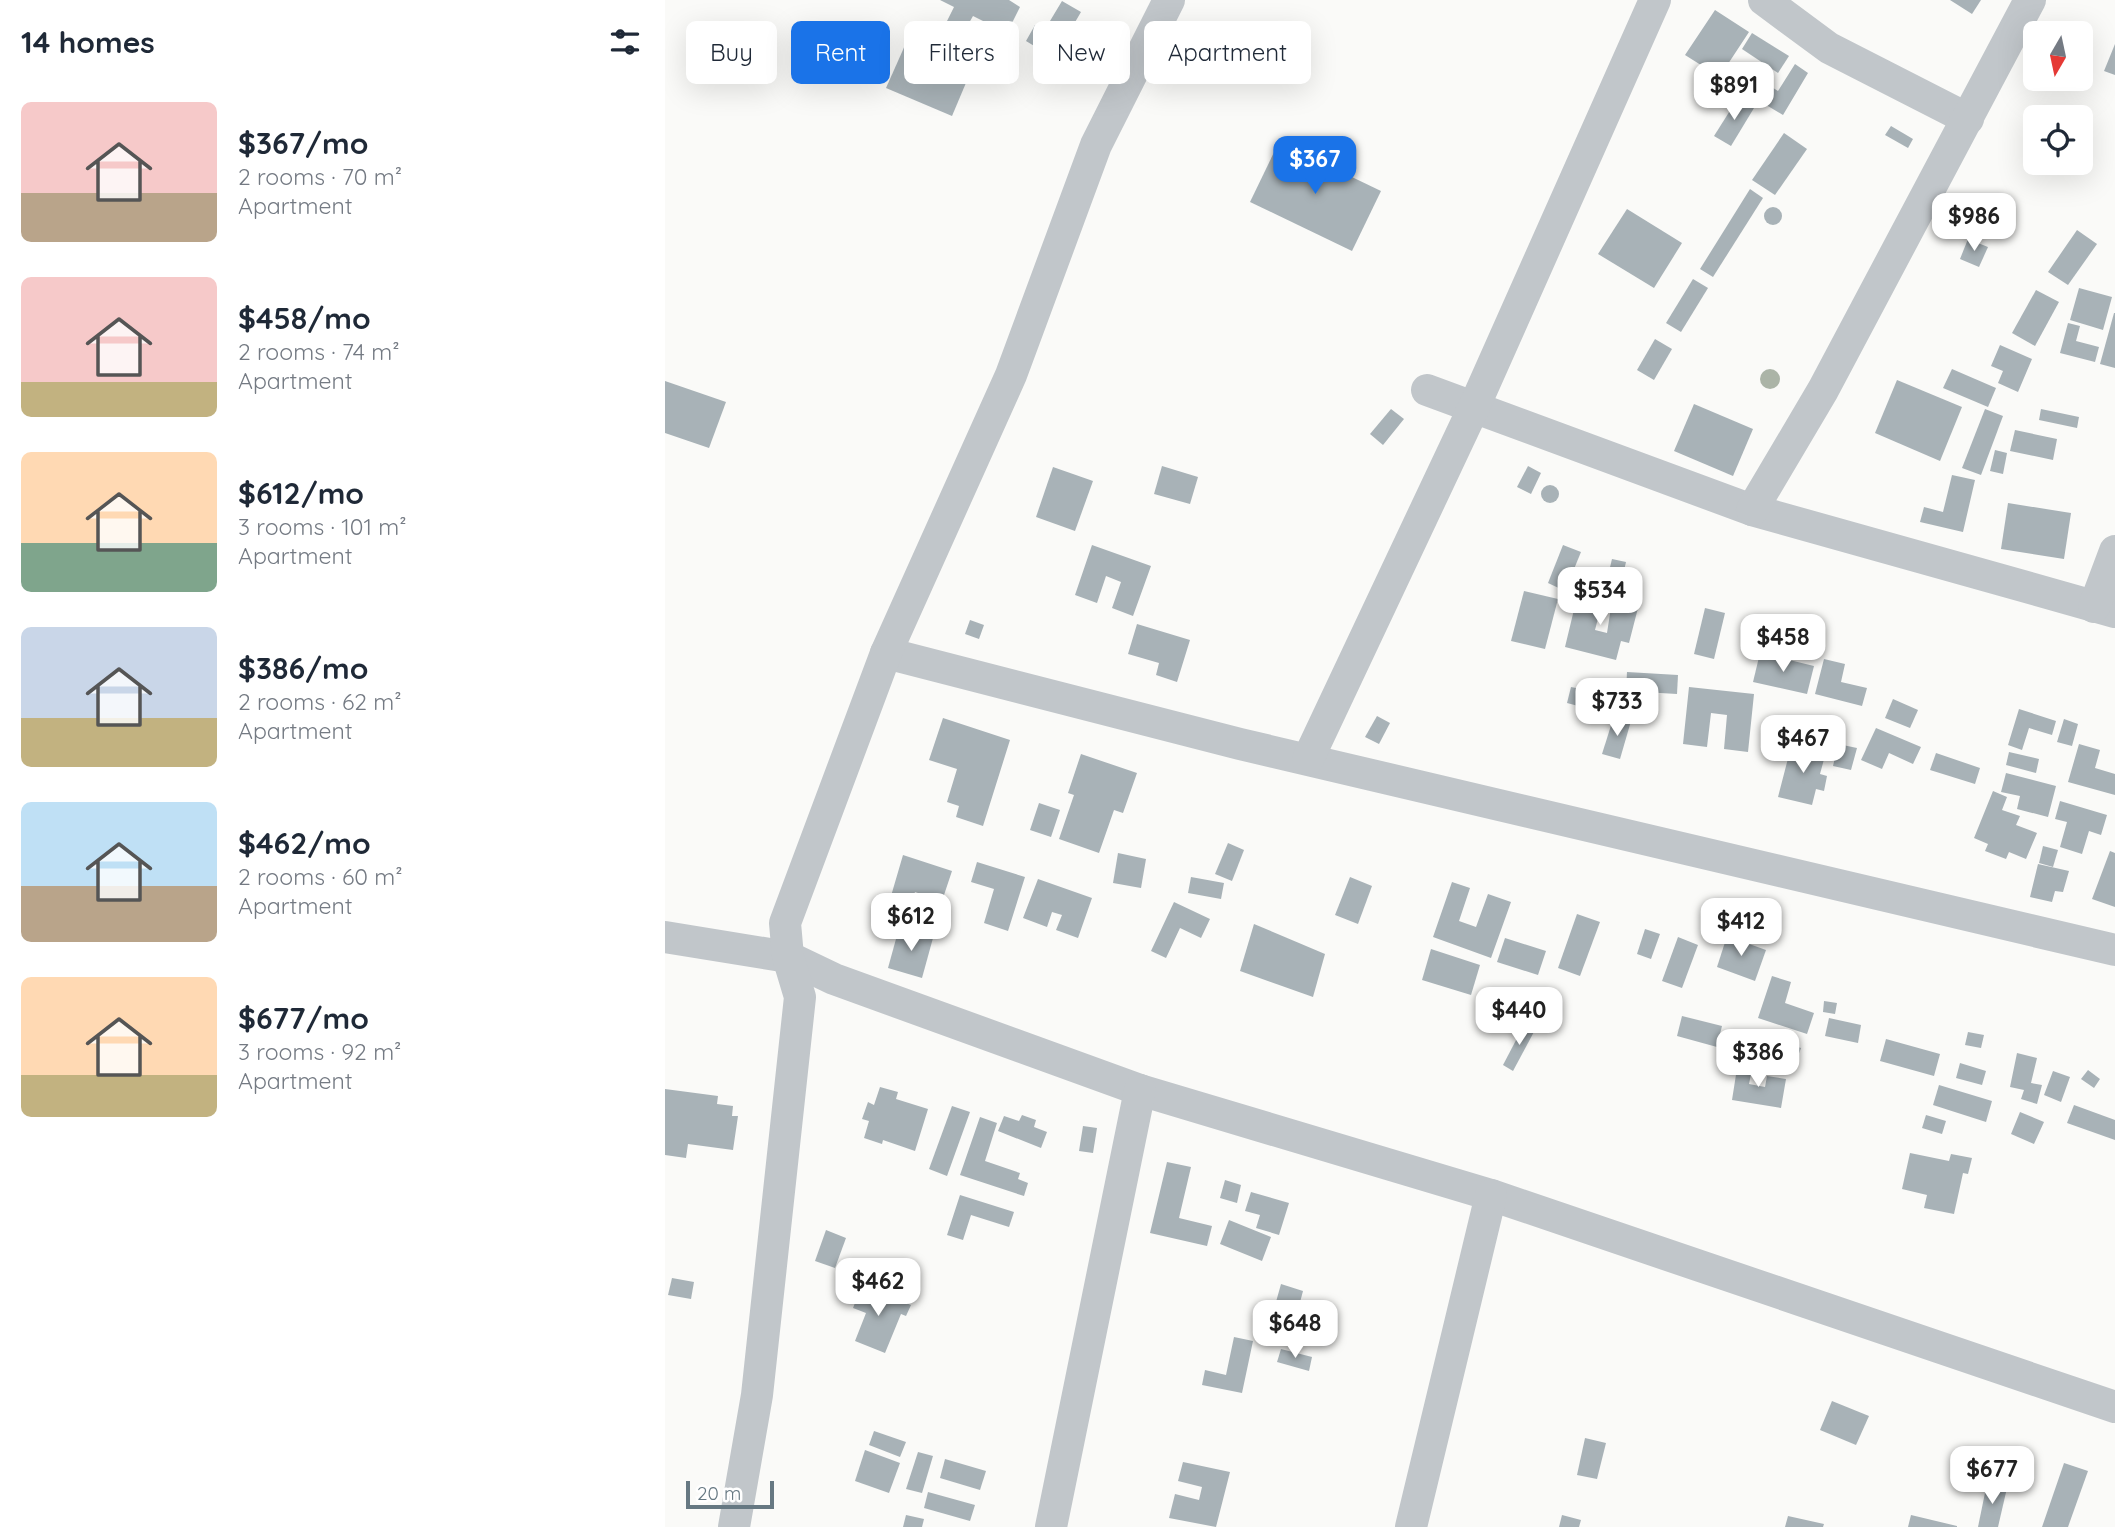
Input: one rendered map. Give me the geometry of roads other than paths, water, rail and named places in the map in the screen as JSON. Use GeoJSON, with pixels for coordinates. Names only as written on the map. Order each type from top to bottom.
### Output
{"type":"FeatureCollection","features":[{"type":"Feature","properties":{"kind":"street"},"geometry":{"type":"LineString","coordinates":[[734,1527],[757,1395],[800,997],[788,957],[785,923],[886,653],[1011,375],[1096,145],[1168,0]]}},
{"type":"Feature","properties":{"kind":"street"},"geometry":{"type":"LineString","coordinates":[[1308,760],[1474,407],[1655,0]]}},
{"type":"Feature","properties":{"kind":"street"},"geometry":{"type":"LineString","coordinates":[[1764,0],[1829,48],[1968,119]]}},
{"type":"Feature","properties":{"kind":"street"},"geometry":{"type":"LineString","coordinates":[[1752,510],[1823,390],[2030,0]]}},
{"type":"Feature","properties":{"kind":"street"},"geometry":{"type":"LineString","coordinates":[[1427,390],[1752,510],[2104,610],[2115,551]]}},
{"type":"Feature","properties":{"kind":"street"},"geometry":{"type":"LineString","coordinates":[[886,653],[1308,760],[2115,950]]}},
{"type":"Feature","properties":{"kind":"street"},"geometry":{"type":"LineString","coordinates":[[665,937],[788,957],[834,979],[1140,1090],[1491,1195],[2115,1408]]}},
{"type":"Feature","properties":{"kind":"street"},"geometry":{"type":"LineString","coordinates":[[1051,1527],[1140,1090]]}},
{"type":"Feature","properties":{"kind":"street"},"geometry":{"type":"LineString","coordinates":[[1411,1527],[1491,1195]]}}]}
